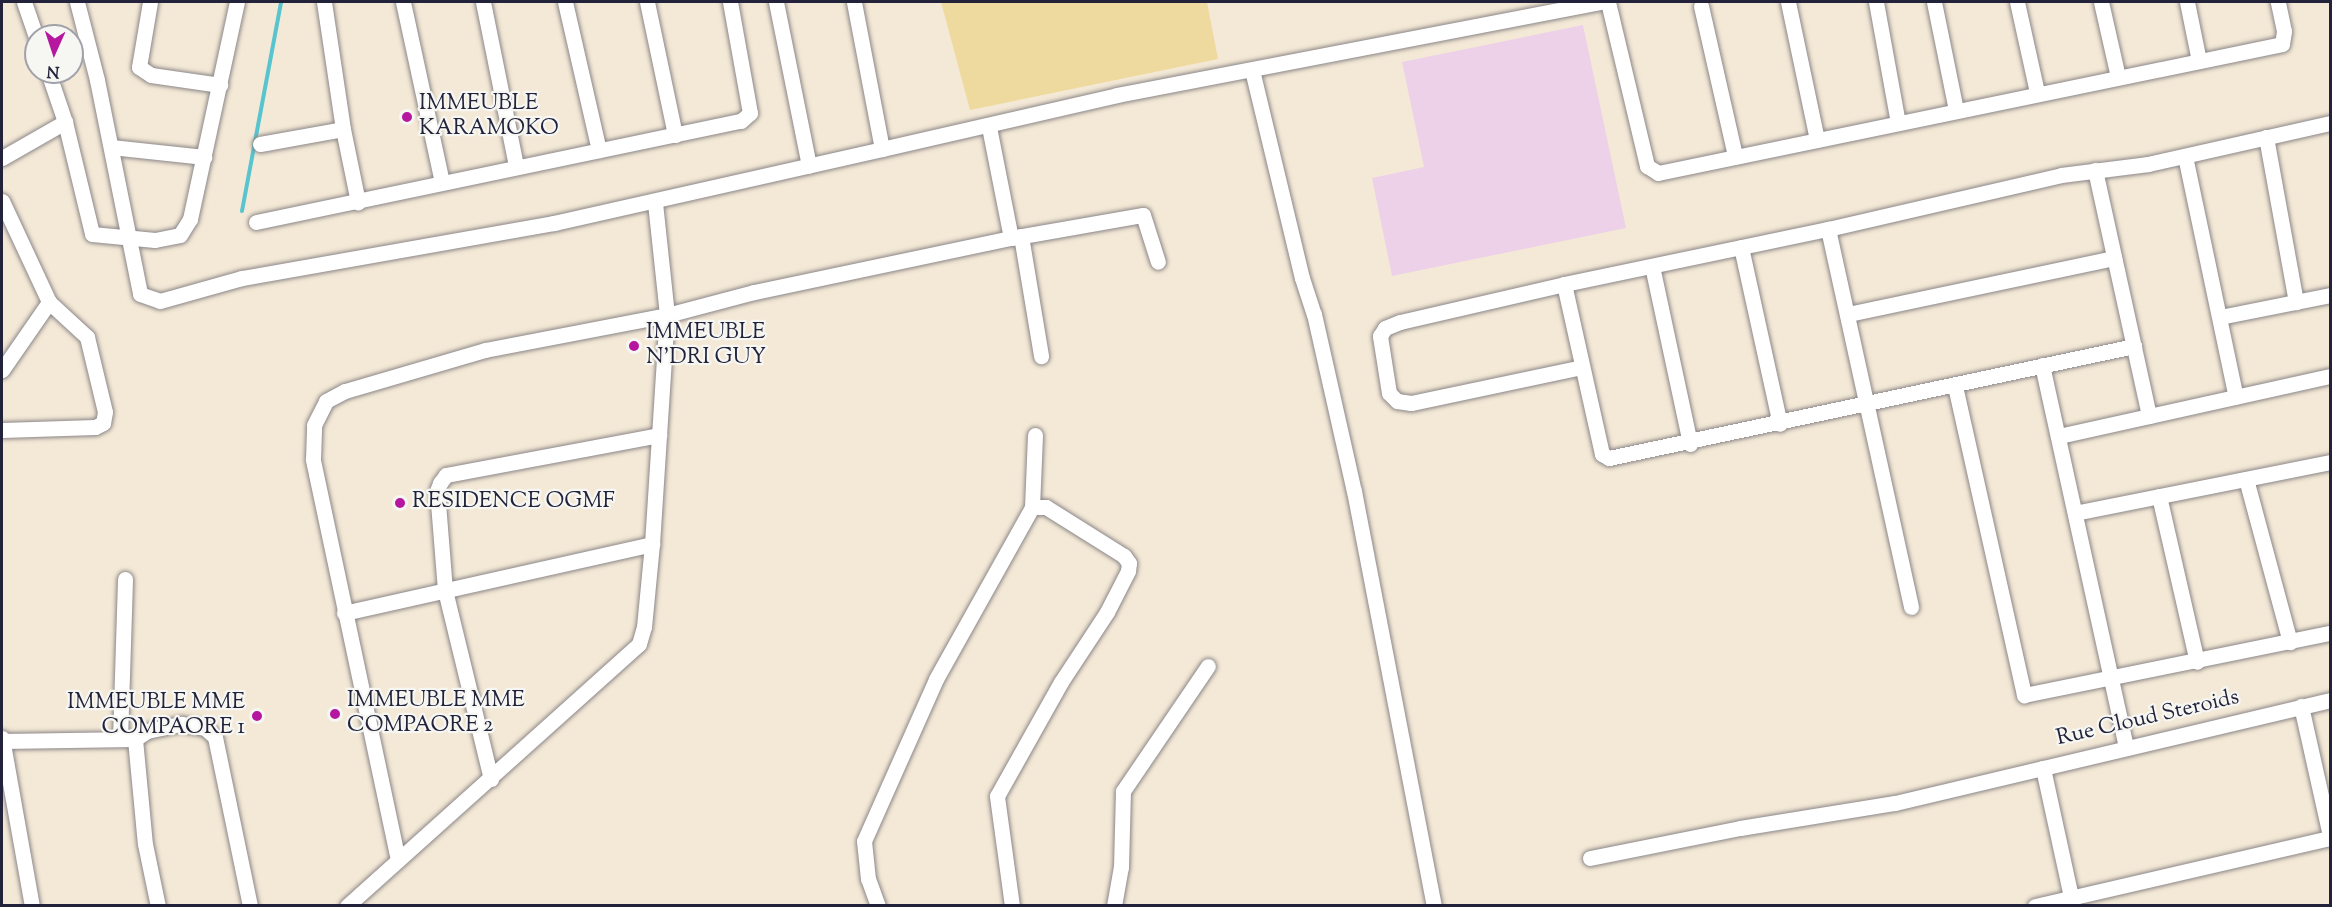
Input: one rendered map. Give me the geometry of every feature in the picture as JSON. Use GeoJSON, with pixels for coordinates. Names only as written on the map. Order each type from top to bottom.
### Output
{"type":"FeatureCollection","features":[{"type":"Feature","properties":{"kind":"street"},"geometry":{"type":"LineString","coordinates":[[24,2],[32,24]]}},
{"type":"Feature","properties":{"kind":"street"},"geometry":{"type":"LineString","coordinates":[[77,2],[111,147],[127,238],[140,294],[160,301],[242,278],[655,202],[882,149],[989,127],[1118,95],[1578,4],[1600,2]]}},
{"type":"Feature","properties":{"kind":"street"},"geometry":{"type":"LineString","coordinates":[[145,2],[150,2],[139,68],[151,75],[220,85]]}},
{"type":"Feature","properties":{"kind":"street"},"geometry":{"type":"LineString","coordinates":[[52,84],[65,122],[92,234],[155,240],[180,236],[190,219],[237,2]]}},
{"type":"Feature","properties":{"kind":"street"},"geometry":{"type":"LineString","coordinates":[[324,2],[342,129],[358,202]]}},
{"type":"Feature","properties":{"kind":"street"},"geometry":{"type":"LineString","coordinates":[[403,2],[442,182]]}},
{"type":"Feature","properties":{"kind":"street"},"geometry":{"type":"LineString","coordinates":[[483,2],[516,166]]}},
{"type":"Feature","properties":{"kind":"street"},"geometry":{"type":"LineString","coordinates":[[565,2],[599,150]]}},
{"type":"Feature","properties":{"kind":"street"},"geometry":{"type":"LineString","coordinates":[[647,2],[675,135]]}},
{"type":"Feature","properties":{"kind":"street"},"geometry":{"type":"LineString","coordinates":[[256,222],[358,202],[516,166],[741,121],[750,113],[730,2]]}},
{"type":"Feature","properties":{"kind":"street"},"geometry":{"type":"LineString","coordinates":[[776,2],[809,166]]}},
{"type":"Feature","properties":{"kind":"street"},"geometry":{"type":"LineString","coordinates":[[854,2],[882,149]]}},
{"type":"Feature","properties":{"kind":"street"},"geometry":{"type":"LineString","coordinates":[[1608,2],[1650,171],[1658,173],[2037,92],[2282,44],[2284,31],[2278,2]]}},
{"type":"Feature","properties":{"kind":"street"},"geometry":{"type":"LineString","coordinates":[[1788,2],[1817,140]]}},
{"type":"Feature","properties":{"kind":"street"},"geometry":{"type":"LineString","coordinates":[[1876,2],[1898,123]]}},
{"type":"Feature","properties":{"kind":"street"},"geometry":{"type":"LineString","coordinates":[[1934,2],[1956,110]]}},
{"type":"Feature","properties":{"kind":"street"},"geometry":{"type":"LineString","coordinates":[[2017,2],[2037,92]]}},
{"type":"Feature","properties":{"kind":"street"},"geometry":{"type":"LineString","coordinates":[[2101,2],[2118,76]]}},
{"type":"Feature","properties":{"kind":"street"},"geometry":{"type":"LineString","coordinates":[[2187,2],[2199,61]]}},
{"type":"Feature","properties":{"kind":"street"},"geometry":{"type":"LineString","coordinates":[[1701,6],[1736,156]]}},
{"type":"Feature","properties":{"kind":"street"},"geometry":{"type":"LineString","coordinates":[[1252,70],[1302,278],[1314,314],[1351,480],[1433,898],[1445,906]]}},
{"type":"Feature","properties":{"kind":"street"},"geometry":{"type":"LineString","coordinates":[[2,158],[65,122]]}},
{"type":"Feature","properties":{"kind":"street"},"geometry":{"type":"LineString","coordinates":[[1582,367],[1412,404],[1397,401],[1389,393],[1380,336],[1385,328],[1564,284],[1828,230],[2094,170],[2185,156],[2331,123]]}},
{"type":"Feature","properties":{"kind":"street"},"geometry":{"type":"LineString","coordinates":[[989,127],[1016,237],[1041,356]]}},
{"type":"Feature","properties":{"kind":"street"},"geometry":{"type":"LineString","coordinates":[[260,144],[342,129]]}},
{"type":"Feature","properties":{"kind":"street"},"geometry":{"type":"LineString","coordinates":[[2266,137],[2296,302]]}},
{"type":"Feature","properties":{"kind":"street"},"geometry":{"type":"LineString","coordinates":[[111,147],[204,158]]}},
{"type":"Feature","properties":{"kind":"street"},"geometry":{"type":"LineString","coordinates":[[2185,156],[2236,397]]}},
{"type":"Feature","properties":{"kind":"street"},"geometry":{"type":"LineString","coordinates":[[2094,170],[2149,416]]}},
{"type":"Feature","properties":{"kind":"street"},"geometry":{"type":"LineString","coordinates":[[2,201],[49,302],[87,337],[103,398],[103,423],[95,428],[2,430]]}},
{"type":"Feature","properties":{"kind":"street"},"geometry":{"type":"LineString","coordinates":[[347,906],[639,644],[644,627],[652,544],[667,315],[655,202]]}},
{"type":"Feature","properties":{"kind":"street"},"geometry":{"type":"LineString","coordinates":[[398,860],[344,613],[310,441],[318,411],[327,401],[345,391],[485,350],[667,315],[754,292],[1016,237],[1143,215],[1158,262]]}},
{"type":"Feature","properties":{"kind":"street"},"geometry":{"type":"LineString","coordinates":[[1828,230],[1911,607]]}},
{"type":"Feature","properties":{"kind":"street"},"geometry":{"type":"LineString","coordinates":[[1741,247],[1780,424]]}},
{"type":"Feature","properties":{"kind":"street"},"geometry":{"type":"LineString","coordinates":[[1848,314],[2114,258]]}},
{"type":"Feature","properties":{"kind":"street"},"geometry":{"type":"LineString","coordinates":[[1652,266],[1690,444]]}},
{"type":"Feature","properties":{"kind":"street"},"geometry":{"type":"LineString","coordinates":[[1564,284],[1602,454],[1617,459],[2133,346]]}},
{"type":"Feature","properties":{"kind":"street"},"geometry":{"type":"LineString","coordinates":[[2220,317],[2331,295]]}},
{"type":"Feature","properties":{"kind":"street"},"geometry":{"type":"LineString","coordinates":[[2,370],[49,302]]}},
{"type":"Feature","properties":{"kind":"street"},"geometry":{"type":"LineString","coordinates":[[2043,365],[2109,680],[2126,748]]}},
{"type":"Feature","properties":{"kind":"street"},"geometry":{"type":"LineString","coordinates":[[2059,436],[2331,376]]}},
{"type":"Feature","properties":{"kind":"street"},"geometry":{"type":"LineString","coordinates":[[1955,386],[2021,692],[2030,696],[2331,633]]}},
{"type":"Feature","properties":{"kind":"street"},"geometry":{"type":"LineString","coordinates":[[491,779],[445,590],[437,491],[446,475],[659,435]]}},
{"type":"Feature","properties":{"kind":"street"},"geometry":{"type":"LineString","coordinates":[[878,906],[868,879],[864,841],[936,679],[1032,507],[1035,435]]}},
{"type":"Feature","properties":{"kind":"street"},"geometry":{"type":"LineString","coordinates":[[2075,513],[2331,462]]}},
{"type":"Feature","properties":{"kind":"street"},"geometry":{"type":"LineString","coordinates":[[2246,479],[2290,642]]}},
{"type":"Feature","properties":{"kind":"street"},"geometry":{"type":"LineString","coordinates":[[2159,496],[2197,662]]}},
{"type":"Feature","properties":{"kind":"street"},"geometry":{"type":"LineString","coordinates":[[1012,906],[997,796],[1061,682],[1107,612],[1128,571],[1129,562],[1124,555],[1046,507],[1032,507]]}},
{"type":"Feature","properties":{"kind":"street"},"geometry":{"type":"LineString","coordinates":[[344,613],[652,544]]}},
{"type":"Feature","properties":{"kind":"street"},"geometry":{"type":"LineString","coordinates":[[125,579],[127,739],[158,906]]}},
{"type":"Feature","properties":{"kind":"street"},"geometry":{"type":"LineString","coordinates":[[1114,906],[1121,867],[1123,791],[1208,666]]}},
{"type":"Feature","properties":{"kind":"street","name":"Rue Cloud Steroids"},"geometry":{"type":"LineString","coordinates":[[2072,902],[2043,768],[2331,700]]}},
{"type":"Feature","properties":{"kind":"street"},"geometry":{"type":"LineString","coordinates":[[2035,906],[2072,902],[2331,837],[2301,706]]}},
{"type":"Feature","properties":{"kind":"street"},"geometry":{"type":"LineString","coordinates":[[32,906],[2,740],[127,739],[147,731],[181,724],[205,728],[215,737],[250,906]]}},
{"type":"Feature","properties":{"kind":"street"},"geometry":{"type":"LineString","coordinates":[[1590,858],[1740,828],[1895,803],[2043,768]]}},
{"type":"Feature","properties":{"kind":"shaded area"},"geometry":{"type":"Polygon","coordinates":[[[1583,25],[1626,228],[1392,276],[1372,178],[1424,167],[1402,62],[1583,25]]]}},
{"type":"Feature","properties":{"kind":"sand"},"geometry":{"type":"Polygon","coordinates":[[[941,2],[1207,2],[1218,59],[970,110],[941,2]]]}},
{"type":"Feature","properties":{"kind":"waterway"},"geometry":{"type":"LineString","coordinates":[[242,211],[281,2]]}},
{"type":"Feature","properties":{"kind":"place","name":"IMMEUBLE KARAMOKO"},"geometry":{"type":"Point","coordinates":[407,117]}},
{"type":"Feature","properties":{"kind":"place","name":"IMMEUBLE N'DRI GUY"},"geometry":{"type":"Point","coordinates":[634,346]}},
{"type":"Feature","properties":{"kind":"place","name":"RESIDENCE OGMF"},"geometry":{"type":"Point","coordinates":[400,503]}},
{"type":"Feature","properties":{"kind":"place","name":"IMMEUBLE MME COMPAORE 2"},"geometry":{"type":"Point","coordinates":[335,714]}},
{"type":"Feature","properties":{"kind":"place","name":"IMMEUBLE MME COMPAORE 1"},"geometry":{"type":"Point","coordinates":[257,716]}}]}
